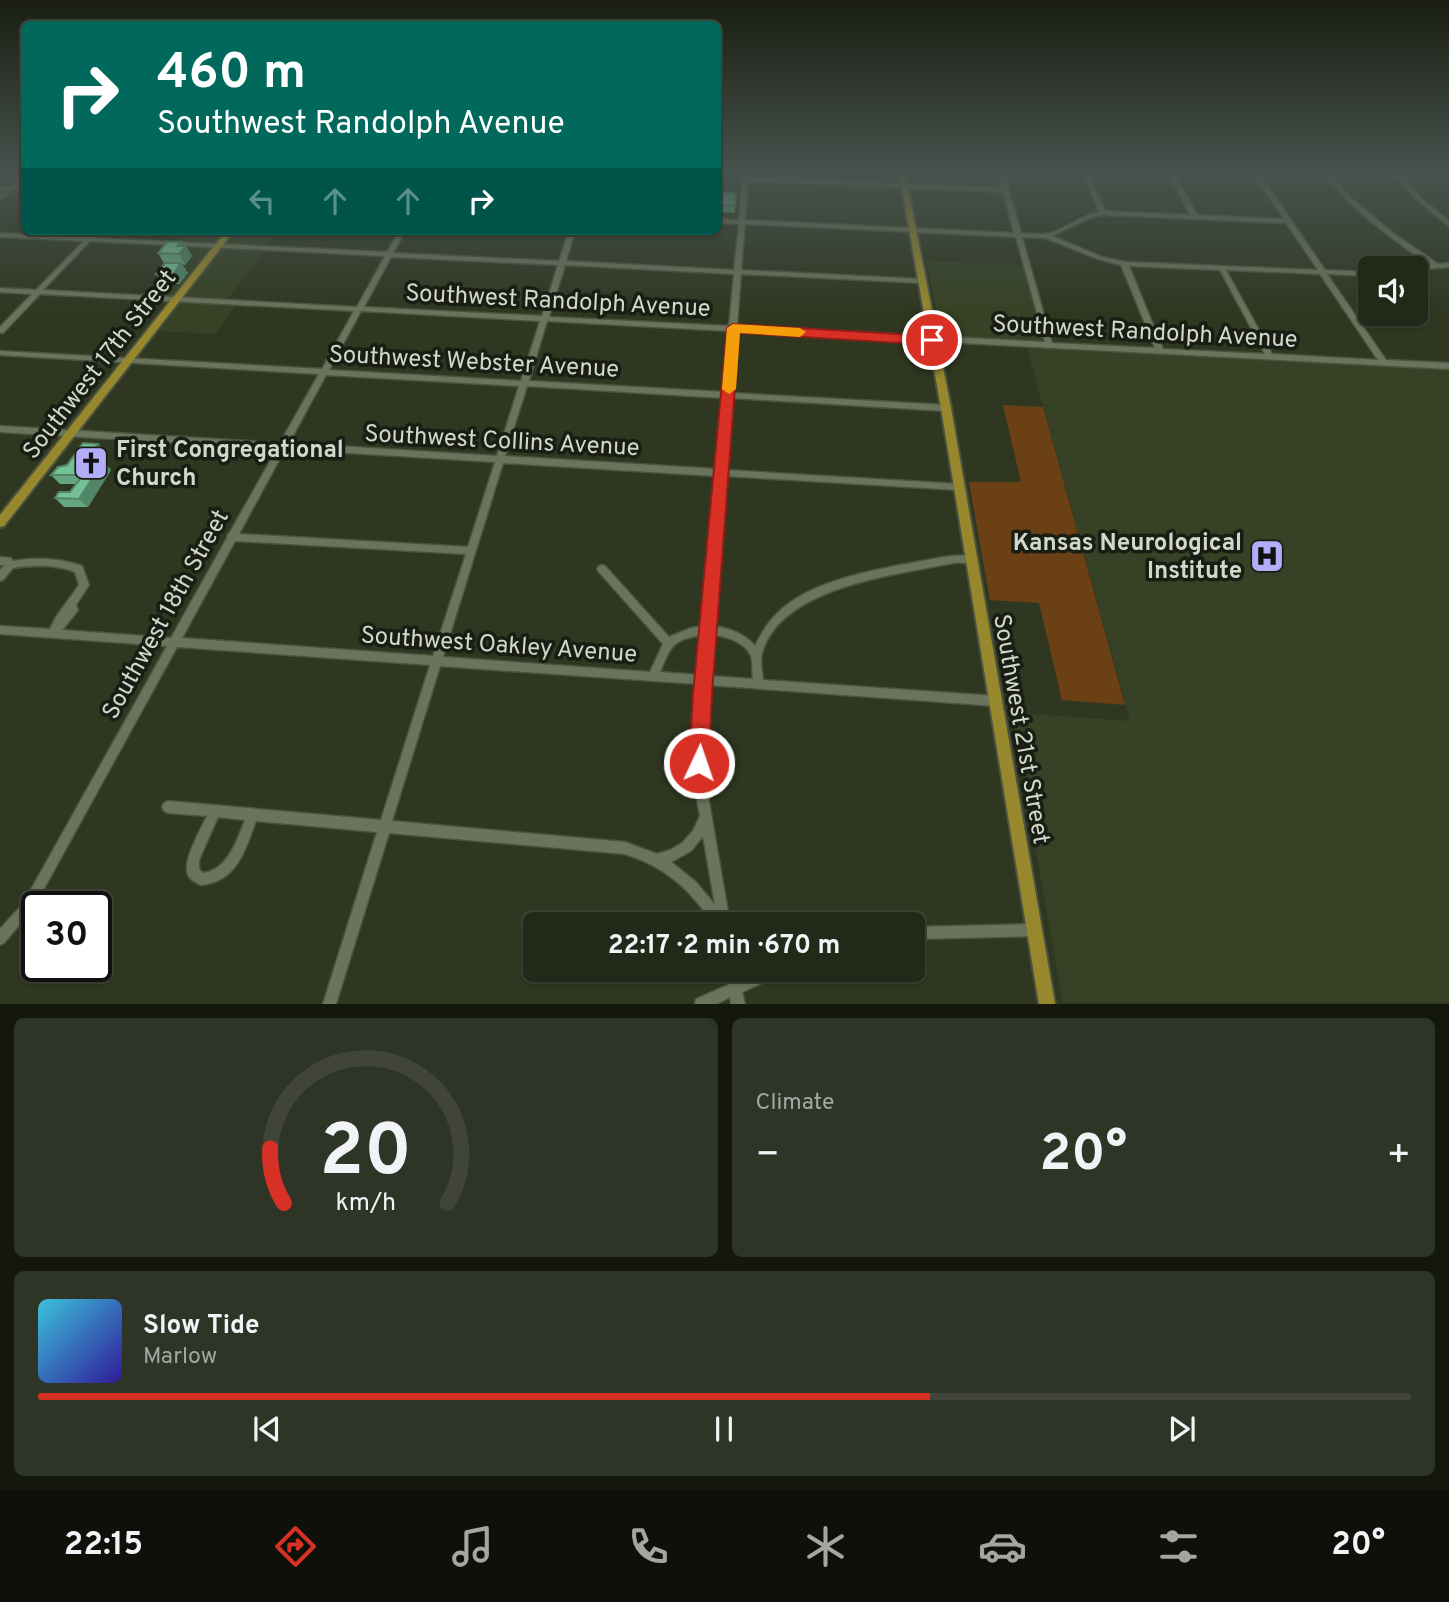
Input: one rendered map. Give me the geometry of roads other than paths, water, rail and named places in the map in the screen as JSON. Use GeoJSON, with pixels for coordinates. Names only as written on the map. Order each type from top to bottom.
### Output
{"type":"FeatureCollection","features":[{"type":"Feature","properties":{"kind":"main road","name":"Southwest 21st Street"},"geometry":{"type":"LineString","coordinates":[[910,220],[946,408],[1047,1003]]}},
{"type":"Feature","properties":{"kind":"main road","name":"Southwest 17th Street"},"geometry":{"type":"LineString","coordinates":[[1,521],[227,235]]}},
{"type":"Feature","properties":{"kind":"street"},"geometry":{"type":"LineString","coordinates":[[1015,220],[1049,345]]}},
{"type":"Feature","properties":{"kind":"street"},"geometry":{"type":"LineString","coordinates":[[1046,236],[1069,227],[1078,220]]}},
{"type":"Feature","properties":{"kind":"street"},"geometry":{"type":"LineString","coordinates":[[1285,220],[1288,220],[1383,362]]}},
{"type":"Feature","properties":{"kind":"street"},"geometry":{"type":"LineString","coordinates":[[1369,220],[1435,265]]}},
{"type":"Feature","properties":{"kind":"street"},"geometry":{"type":"LineString","coordinates":[[721,221],[1046,236],[1100,258],[1124,263],[1358,274]]}},
{"type":"Feature","properties":{"kind":"street"},"geometry":{"type":"LineString","coordinates":[[720,912],[699,763],[741,222]]}},
{"type":"Feature","properties":{"kind":"street"},"geometry":{"type":"LineString","coordinates":[[0,235],[922,281]]}},
{"type":"Feature","properties":{"kind":"street"},"geometry":{"type":"LineString","coordinates":[[0,331],[93,235]]}},
{"type":"Feature","properties":{"kind":"street","name":"Southwest 18th Street"},"geometry":{"type":"LineString","coordinates":[[0,939],[29,903],[400,235]]}},
{"type":"Feature","properties":{"kind":"street"},"geometry":{"type":"LineString","coordinates":[[329,1003],[571,235]]}},
{"type":"Feature","properties":{"kind":"street"},"geometry":{"type":"LineString","coordinates":[[1124,263],[1160,351]]}},
{"type":"Feature","properties":{"kind":"street"},"geometry":{"type":"LineString","coordinates":[[1428,266],[1449,265]]}},
{"type":"Feature","properties":{"kind":"street"},"geometry":{"type":"LineString","coordinates":[[1222,268],[1270,357]]}},
{"type":"Feature","properties":{"kind":"street","name":"Southwest Randolph Avenue"},"geometry":{"type":"LineString","coordinates":[[0,290],[932,340],[1449,363]]}},
{"type":"Feature","properties":{"kind":"street","name":"Southwest Webster Avenue"},"geometry":{"type":"LineString","coordinates":[[0,353],[946,408]]}},
{"type":"Feature","properties":{"kind":"street","name":"Southwest Collins Avenue"},"geometry":{"type":"LineString","coordinates":[[0,429],[959,486]]}},
{"type":"Feature","properties":{"kind":"street"},"geometry":{"type":"LineString","coordinates":[[231,537],[471,551]]}},
{"type":"Feature","properties":{"kind":"street"},"geometry":{"type":"LineString","coordinates":[[758,684],[756,655],[764,636],[779,617],[822,592],[880,573],[957,559],[972,560]]}},
{"type":"Feature","properties":{"kind":"street"},"geometry":{"type":"LineString","coordinates":[[0,577],[5,563],[67,565],[79,569],[83,585],[71,606],[73,610],[64,623],[52,633]]}},
{"type":"Feature","properties":{"kind":"street"},"geometry":{"type":"LineString","coordinates":[[602,569],[668,642]]}},
{"type":"Feature","properties":{"kind":"street","name":"Southwest Oakley Avenue"},"geometry":{"type":"LineString","coordinates":[[0,629],[996,701]]}},
{"type":"Feature","properties":{"kind":"street"},"geometry":{"type":"LineString","coordinates":[[653,676],[668,642],[687,632],[708,629],[734,635],[749,645],[756,655]]}},
{"type":"Feature","properties":{"kind":"street"},"geometry":{"type":"LineString","coordinates":[[168,807],[613,846],[658,860],[690,883],[713,912]]}},
{"type":"Feature","properties":{"kind":"street"},"geometry":{"type":"LineString","coordinates":[[215,811],[193,860],[193,872],[201,879],[213,878],[226,869],[253,815]]}},
{"type":"Feature","properties":{"kind":"street"},"geometry":{"type":"LineString","coordinates":[[658,860],[681,852],[691,844],[705,818]]}},
{"type":"Feature","properties":{"kind":"street"},"geometry":{"type":"LineString","coordinates":[[925,933],[1035,930]]}},
{"type":"Feature","properties":{"kind":"street"},"geometry":{"type":"LineString","coordinates":[[735,982],[738,1003]]}},
{"type":"Feature","properties":{"kind":"street"},"geometry":{"type":"LineString","coordinates":[[701,1003],[749,982]]}},
{"type":"Feature","properties":{"kind":"place","name":"First Congregational Church"},"geometry":{"type":"Point","coordinates":[91,463]}},
{"type":"Feature","properties":{"kind":"place","name":"Kansas Neurological Institute"},"geometry":{"type":"Point","coordinates":[1267,556]}}]}
